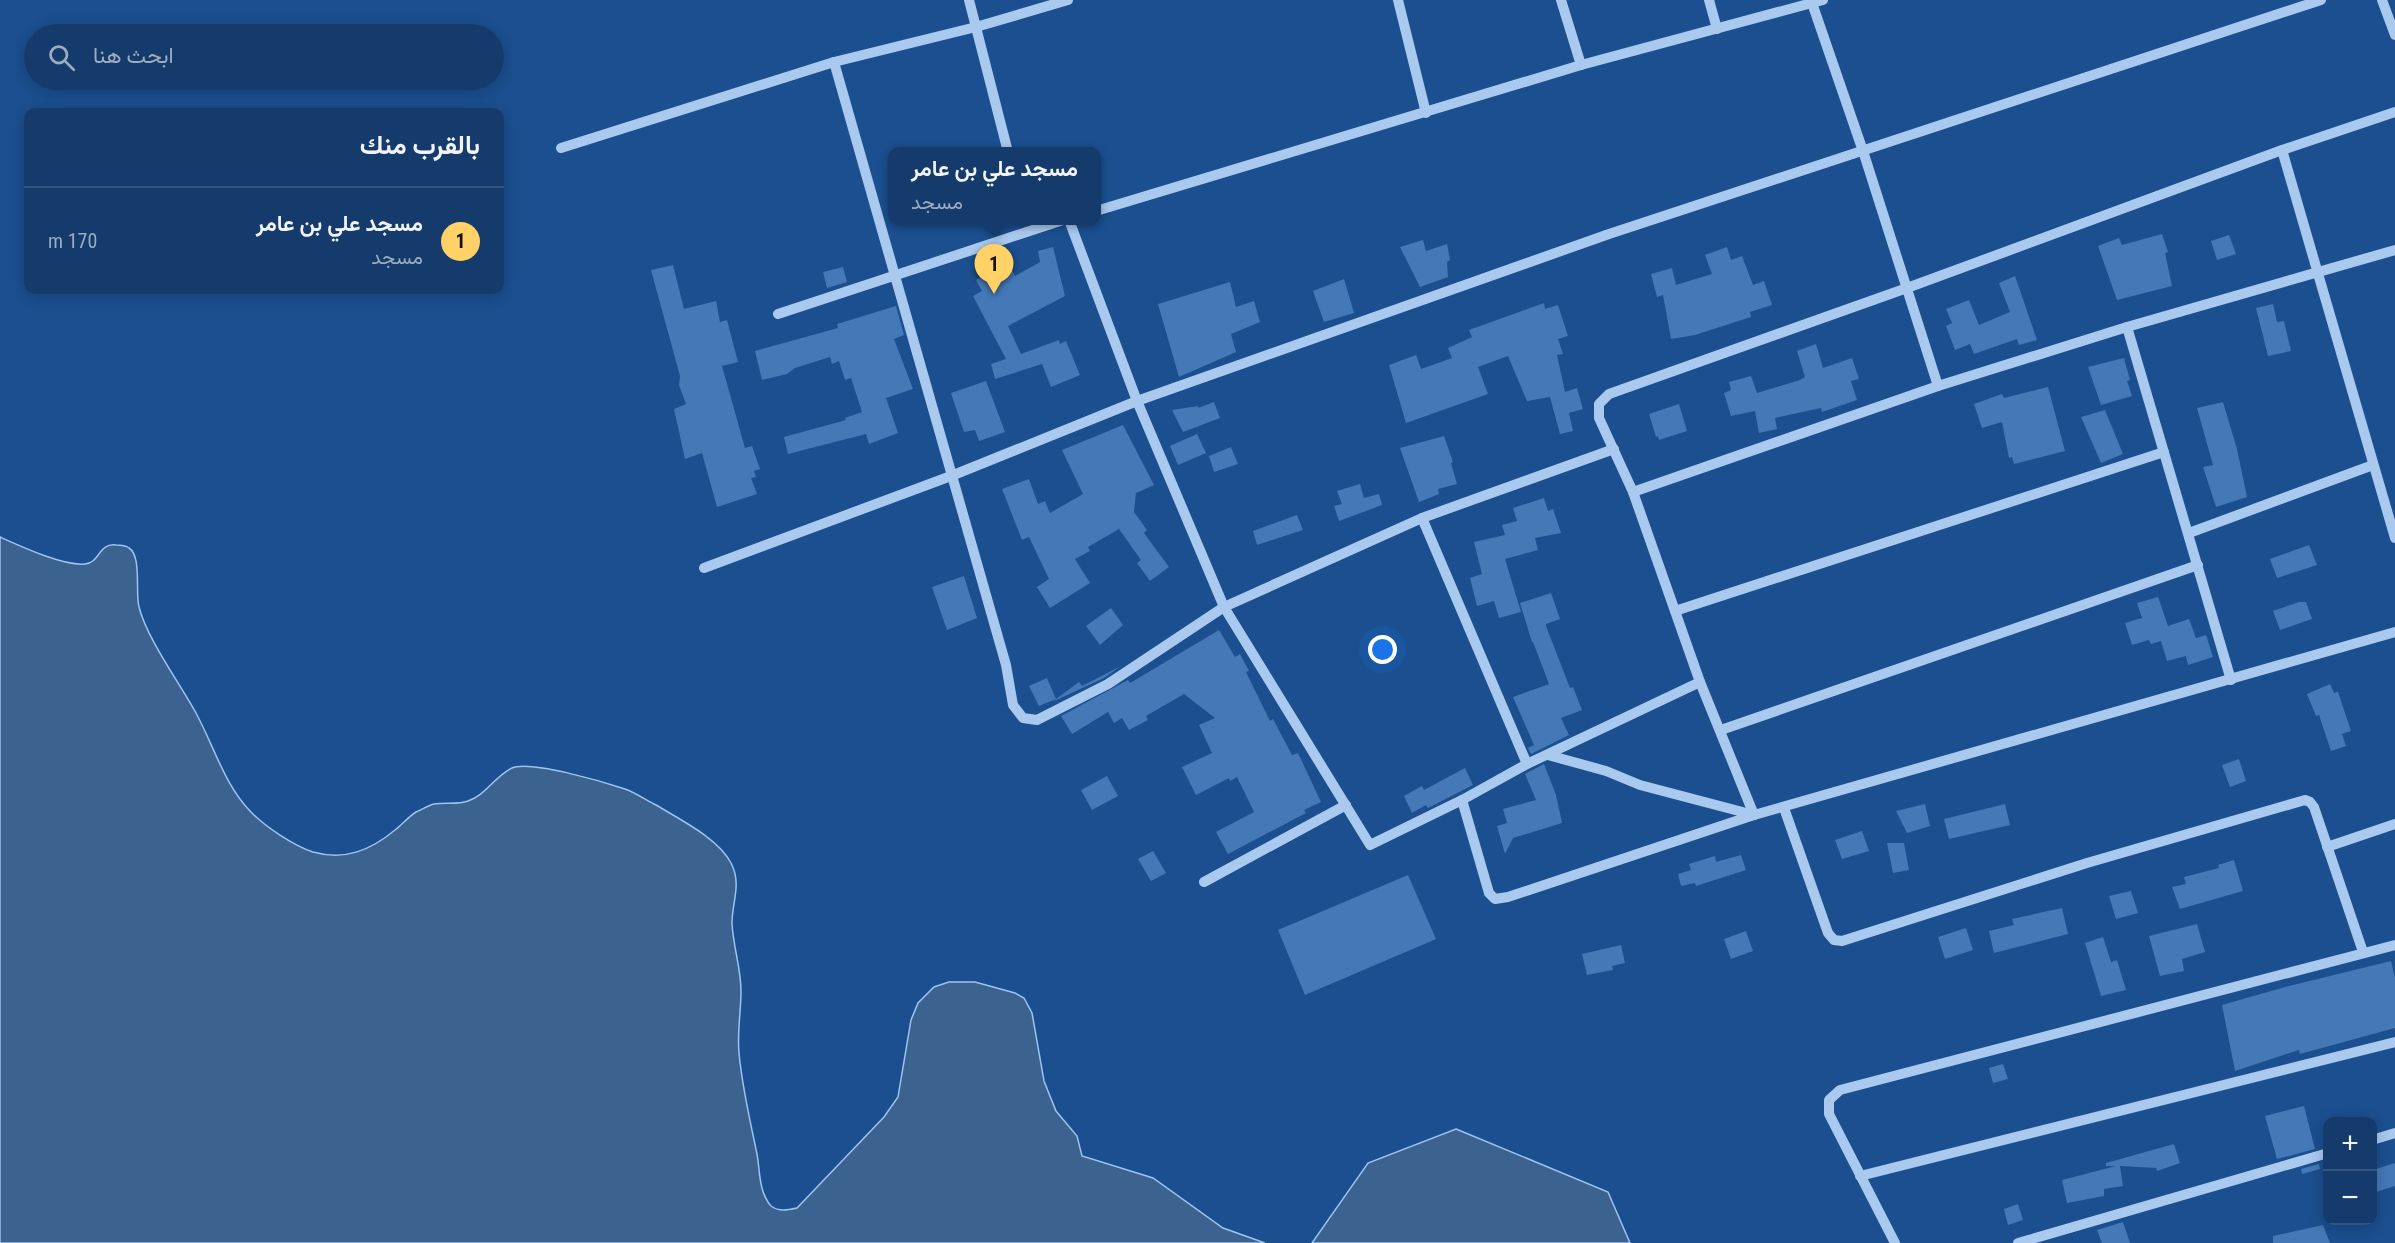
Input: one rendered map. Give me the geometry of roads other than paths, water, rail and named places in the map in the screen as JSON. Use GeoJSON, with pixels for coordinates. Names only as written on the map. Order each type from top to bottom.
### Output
{"type":"FeatureCollection","features":[{"type":"Feature","properties":{"kind":"street"},"geometry":{"type":"LineString","coordinates":[[969,0],[1007,147]]}},
{"type":"Feature","properties":{"kind":"street"},"geometry":{"type":"LineString","coordinates":[[561,148],[834,62],[976,27],[1068,0]]}},
{"type":"Feature","properties":{"kind":"street"},"geometry":{"type":"LineString","coordinates":[[1398,0],[1426,113]]}},
{"type":"Feature","properties":{"kind":"street"},"geometry":{"type":"LineString","coordinates":[[1561,0],[1581,65]]}},
{"type":"Feature","properties":{"kind":"street"},"geometry":{"type":"LineString","coordinates":[[1709,0],[1717,29]]}},
{"type":"Feature","properties":{"kind":"street"},"geometry":{"type":"LineString","coordinates":[[704,568],[951,476],[1137,401],[1609,234],[2321,0]]}},
{"type":"Feature","properties":{"kind":"street"},"geometry":{"type":"LineString","coordinates":[[2382,0],[2395,35]]}},
{"type":"Feature","properties":{"kind":"street"},"geometry":{"type":"LineString","coordinates":[[1101,210],[1581,65],[1818,2],[1938,386]]}},
{"type":"Feature","properties":{"kind":"street"},"geometry":{"type":"LineString","coordinates":[[834,62],[1006,665],[1013,705],[1023,718],[1037,720],[1108,684],[1224,607],[1422,518],[1614,449]]}},
{"type":"Feature","properties":{"kind":"street"},"geometry":{"type":"LineString","coordinates":[[1754,815],[1700,682],[1633,492],[1599,418],[1599,404],[1609,394],[1907,288],[2282,150],[2395,112]]}},
{"type":"Feature","properties":{"kind":"street"},"geometry":{"type":"LineString","coordinates":[[2282,150],[2395,538]]}},
{"type":"Feature","properties":{"kind":"street"},"geometry":{"type":"LineString","coordinates":[[778,314],[894,277],[1027,225]]}},
{"type":"Feature","properties":{"kind":"street"},"geometry":{"type":"LineString","coordinates":[[1071,225],[1137,401],[1224,607],[1370,845],[1462,800],[1527,764],[1700,682]]}},
{"type":"Feature","properties":{"kind":"street"},"geometry":{"type":"LineString","coordinates":[[1633,492],[1938,386],[2127,327],[2395,250]]}},
{"type":"Feature","properties":{"kind":"street"},"geometry":{"type":"LineString","coordinates":[[2127,327],[2231,680]]}},
{"type":"Feature","properties":{"kind":"street"},"geometry":{"type":"LineString","coordinates":[[1675,611],[2164,452]]}},
{"type":"Feature","properties":{"kind":"street"},"geometry":{"type":"LineString","coordinates":[[2189,533],[2373,465]]}},
{"type":"Feature","properties":{"kind":"street"},"geometry":{"type":"LineString","coordinates":[[1422,518],[1527,764]]}},
{"type":"Feature","properties":{"kind":"street"},"geometry":{"type":"LineString","coordinates":[[1721,730],[2198,565]]}},
{"type":"Feature","properties":{"kind":"street"},"geometry":{"type":"LineString","coordinates":[[1462,800],[1489,893],[1495,899],[1754,815],[2395,632]]}},
{"type":"Feature","properties":{"kind":"street"},"geometry":{"type":"LineString","coordinates":[[1548,755],[1606,771],[1641,785],[1754,815]]}},
{"type":"Feature","properties":{"kind":"street"},"geometry":{"type":"LineString","coordinates":[[1784,808],[1828,933],[1834,940],[1842,941],[2086,862],[2310,801],[2363,952]]}},
{"type":"Feature","properties":{"kind":"street"},"geometry":{"type":"LineString","coordinates":[[1204,882],[1346,805]]}},
{"type":"Feature","properties":{"kind":"street"},"geometry":{"type":"LineString","coordinates":[[2327,847],[2395,824]]}},
{"type":"Feature","properties":{"kind":"street"},"geometry":{"type":"LineString","coordinates":[[1895,1243],[1829,1114],[1829,1100],[1840,1090],[2395,945]]}},
{"type":"Feature","properties":{"kind":"street"},"geometry":{"type":"LineString","coordinates":[[1860,1176],[2395,1042]]}},
{"type":"Feature","properties":{"kind":"street"},"geometry":{"type":"LineString","coordinates":[[2377,1139],[2395,1133]]}},
{"type":"Feature","properties":{"kind":"street"},"geometry":{"type":"LineString","coordinates":[[2018,1243],[2323,1154]]}},
{"type":"Feature","properties":{"kind":"water"},"geometry":{"type":"Polygon","coordinates":[[[0,537],[42,555],[76,564],[90,563],[110,545],[123,545],[133,552],[139,607],[143,620],[197,715],[234,790],[241,801],[263,823],[305,849],[336,855],[357,852],[386,837],[416,812],[434,804],[468,801],[480,794],[506,771],[521,766],[550,769],[629,791],[708,837],[725,854],[736,878],[732,923],[741,982],[738,1037],[740,1066],[761,1184],[767,1200],[774,1208],[784,1210],[797,1208],[884,1117],[898,1097],[911,1020],[918,1003],[934,987],[949,982],[975,982],[1015,993],[1024,998],[1032,1013],[1044,1081],[1056,1111],[1077,1136],[1082,1156],[1153,1178],[1223,1228],[1265,1243],[0,1243],[0,537]]]}},
{"type":"Feature","properties":{"kind":"water"},"geometry":{"type":"Polygon","coordinates":[[[1456,1129],[1608,1192],[1630,1243],[1312,1243],[1368,1163],[1456,1129]]]}},
{"type":"Feature","properties":{"kind":"place","name":"مسجد علي بن عامر"},"geometry":{"type":"Point","coordinates":[994,294]}}]}
